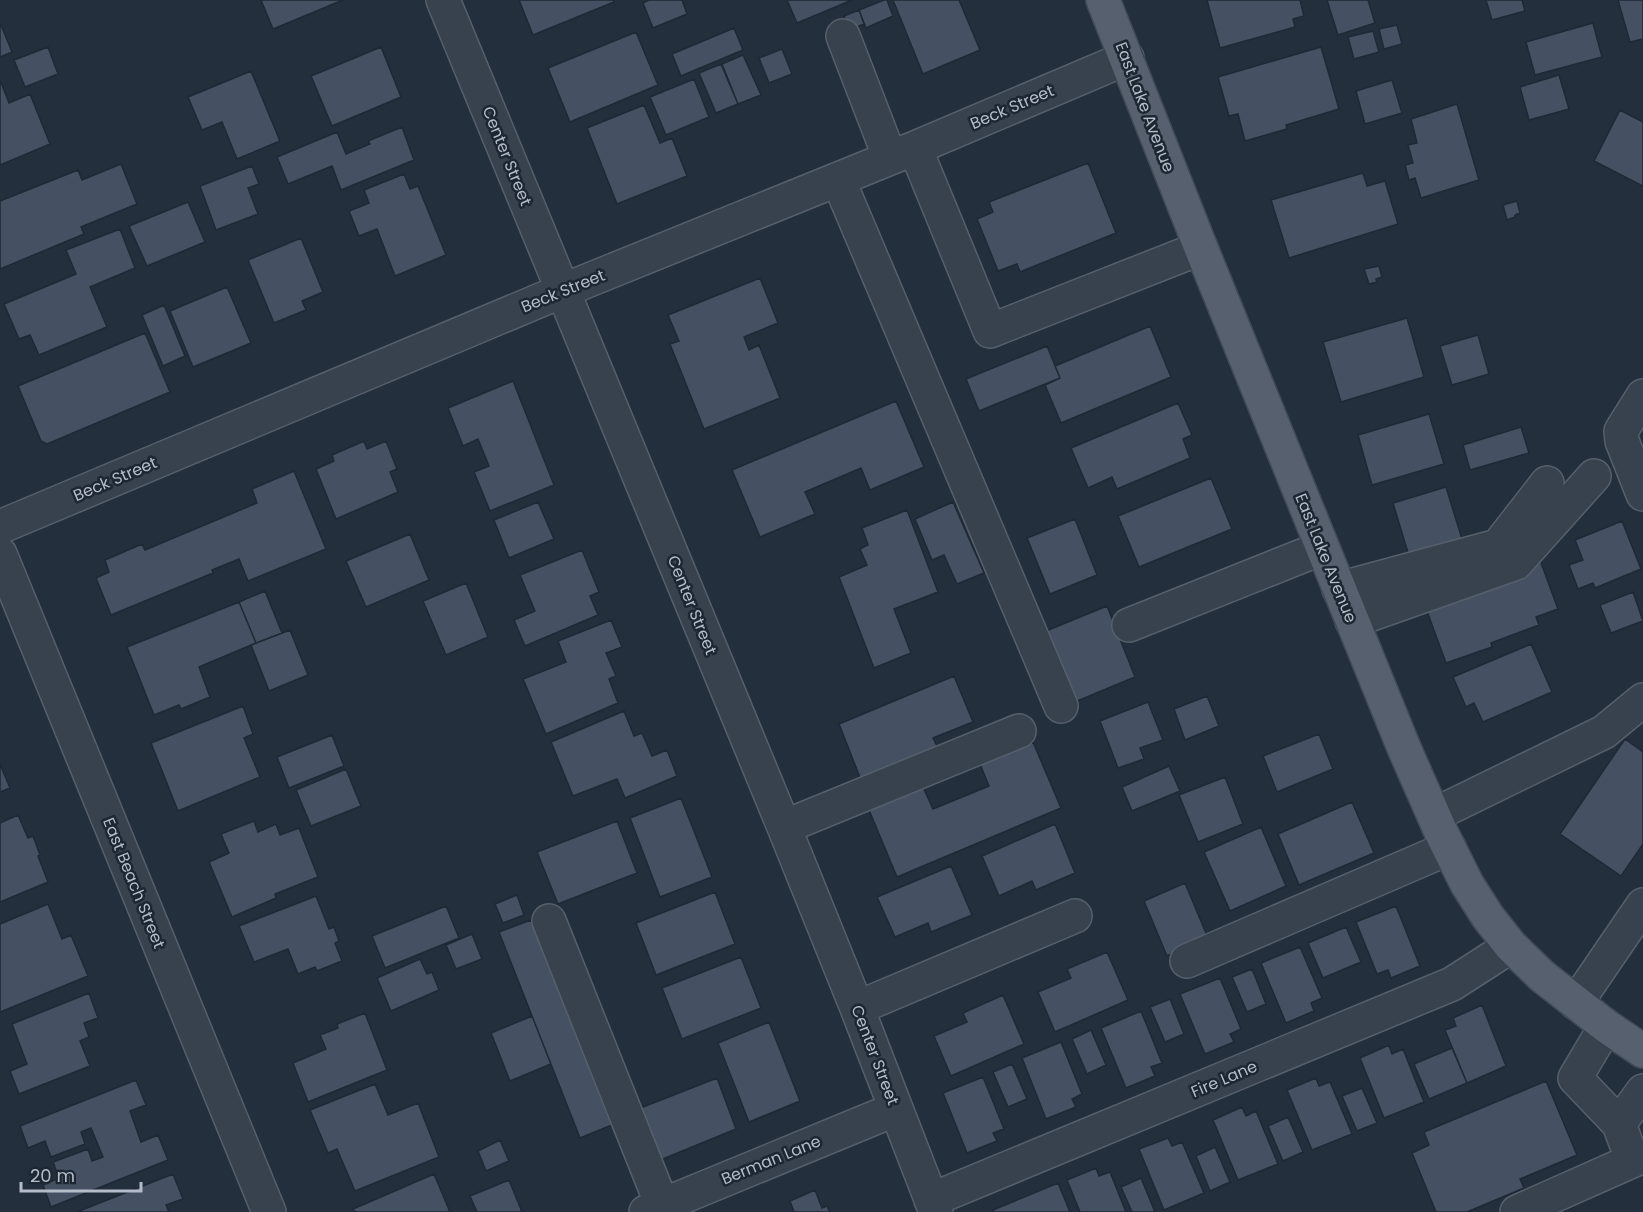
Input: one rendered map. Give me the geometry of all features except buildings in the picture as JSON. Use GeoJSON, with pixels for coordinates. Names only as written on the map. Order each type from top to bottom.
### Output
{"type":"FeatureCollection","features":[{"type":"Feature","properties":{"kind":"main road","name":"East Lake Avenue"},"geometry":{"type":"LineString","coordinates":[[1103,0],[1352,621],[1434,815],[1467,884],[1488,917],[1511,946],[1542,976],[1606,1026],[1643,1051]]}},
{"type":"Feature","properties":{"kind":"street","name":"Center Street"},"geometry":{"type":"LineString","coordinates":[[443,0],[784,827],[934,1206]]}},
{"type":"Feature","properties":{"kind":"street"},"geometry":{"type":"LineString","coordinates":[[843,36],[990,330],[1201,248]]}},
{"type":"Feature","properties":{"kind":"street","name":"Beck Street"},"geometry":{"type":"LineString","coordinates":[[0,527],[562,291],[903,153],[1127,58]]}},
{"type":"Feature","properties":{"kind":"street"},"geometry":{"type":"LineString","coordinates":[[837,179],[1061,706]]}},
{"type":"Feature","properties":{"kind":"street"},"geometry":{"type":"LineString","coordinates":[[1643,396],[1621,431],[1622,441],[1643,494]]}},
{"type":"Feature","properties":{"kind":"street"},"geometry":{"type":"LineString","coordinates":[[1352,621],[1516,562],[1594,476]]}},
{"type":"Feature","properties":{"kind":"street"},"geometry":{"type":"LineString","coordinates":[[1339,589],[1498,546],[1547,483]]}},
{"type":"Feature","properties":{"kind":"street"},"geometry":{"type":"LineString","coordinates":[[1129,625],[1322,548]]}},
{"type":"Feature","properties":{"kind":"street","name":"East Beach Street"},"geometry":{"type":"LineString","coordinates":[[0,554],[269,1212]]}},
{"type":"Feature","properties":{"kind":"street"},"geometry":{"type":"LineString","coordinates":[[1434,815],[1604,732],[1643,700]]}},
{"type":"Feature","properties":{"kind":"street"},"geometry":{"type":"LineString","coordinates":[[784,827],[1019,731]]}},
{"type":"Feature","properties":{"kind":"street"},"geometry":{"type":"LineString","coordinates":[[1187,961],[1449,848]]}},
{"type":"Feature","properties":{"kind":"street"},"geometry":{"type":"LineString","coordinates":[[1576,1003],[1643,905]]}},
{"type":"Feature","properties":{"kind":"street"},"geometry":{"type":"LineString","coordinates":[[857,1008],[1075,916]]}},
{"type":"Feature","properties":{"kind":"street"},"geometry":{"type":"LineString","coordinates":[[549,921],[654,1209]]}},
{"type":"Feature","properties":{"kind":"street","name":"Fire Lane"},"geometry":{"type":"LineString","coordinates":[[934,1206],[1452,984],[1511,946]]}},
{"type":"Feature","properties":{"kind":"street"},"geometry":{"type":"LineString","coordinates":[[1518,1212],[1638,1158],[1619,1124],[1575,1078],[1606,1026]]}},
{"type":"Feature","properties":{"kind":"street"},"geometry":{"type":"LineString","coordinates":[[1619,1124],[1643,1091]]}},
{"type":"Feature","properties":{"kind":"street","name":"Berman Lane"},"geometry":{"type":"LineString","coordinates":[[654,1209],[896,1109]]}}]}
